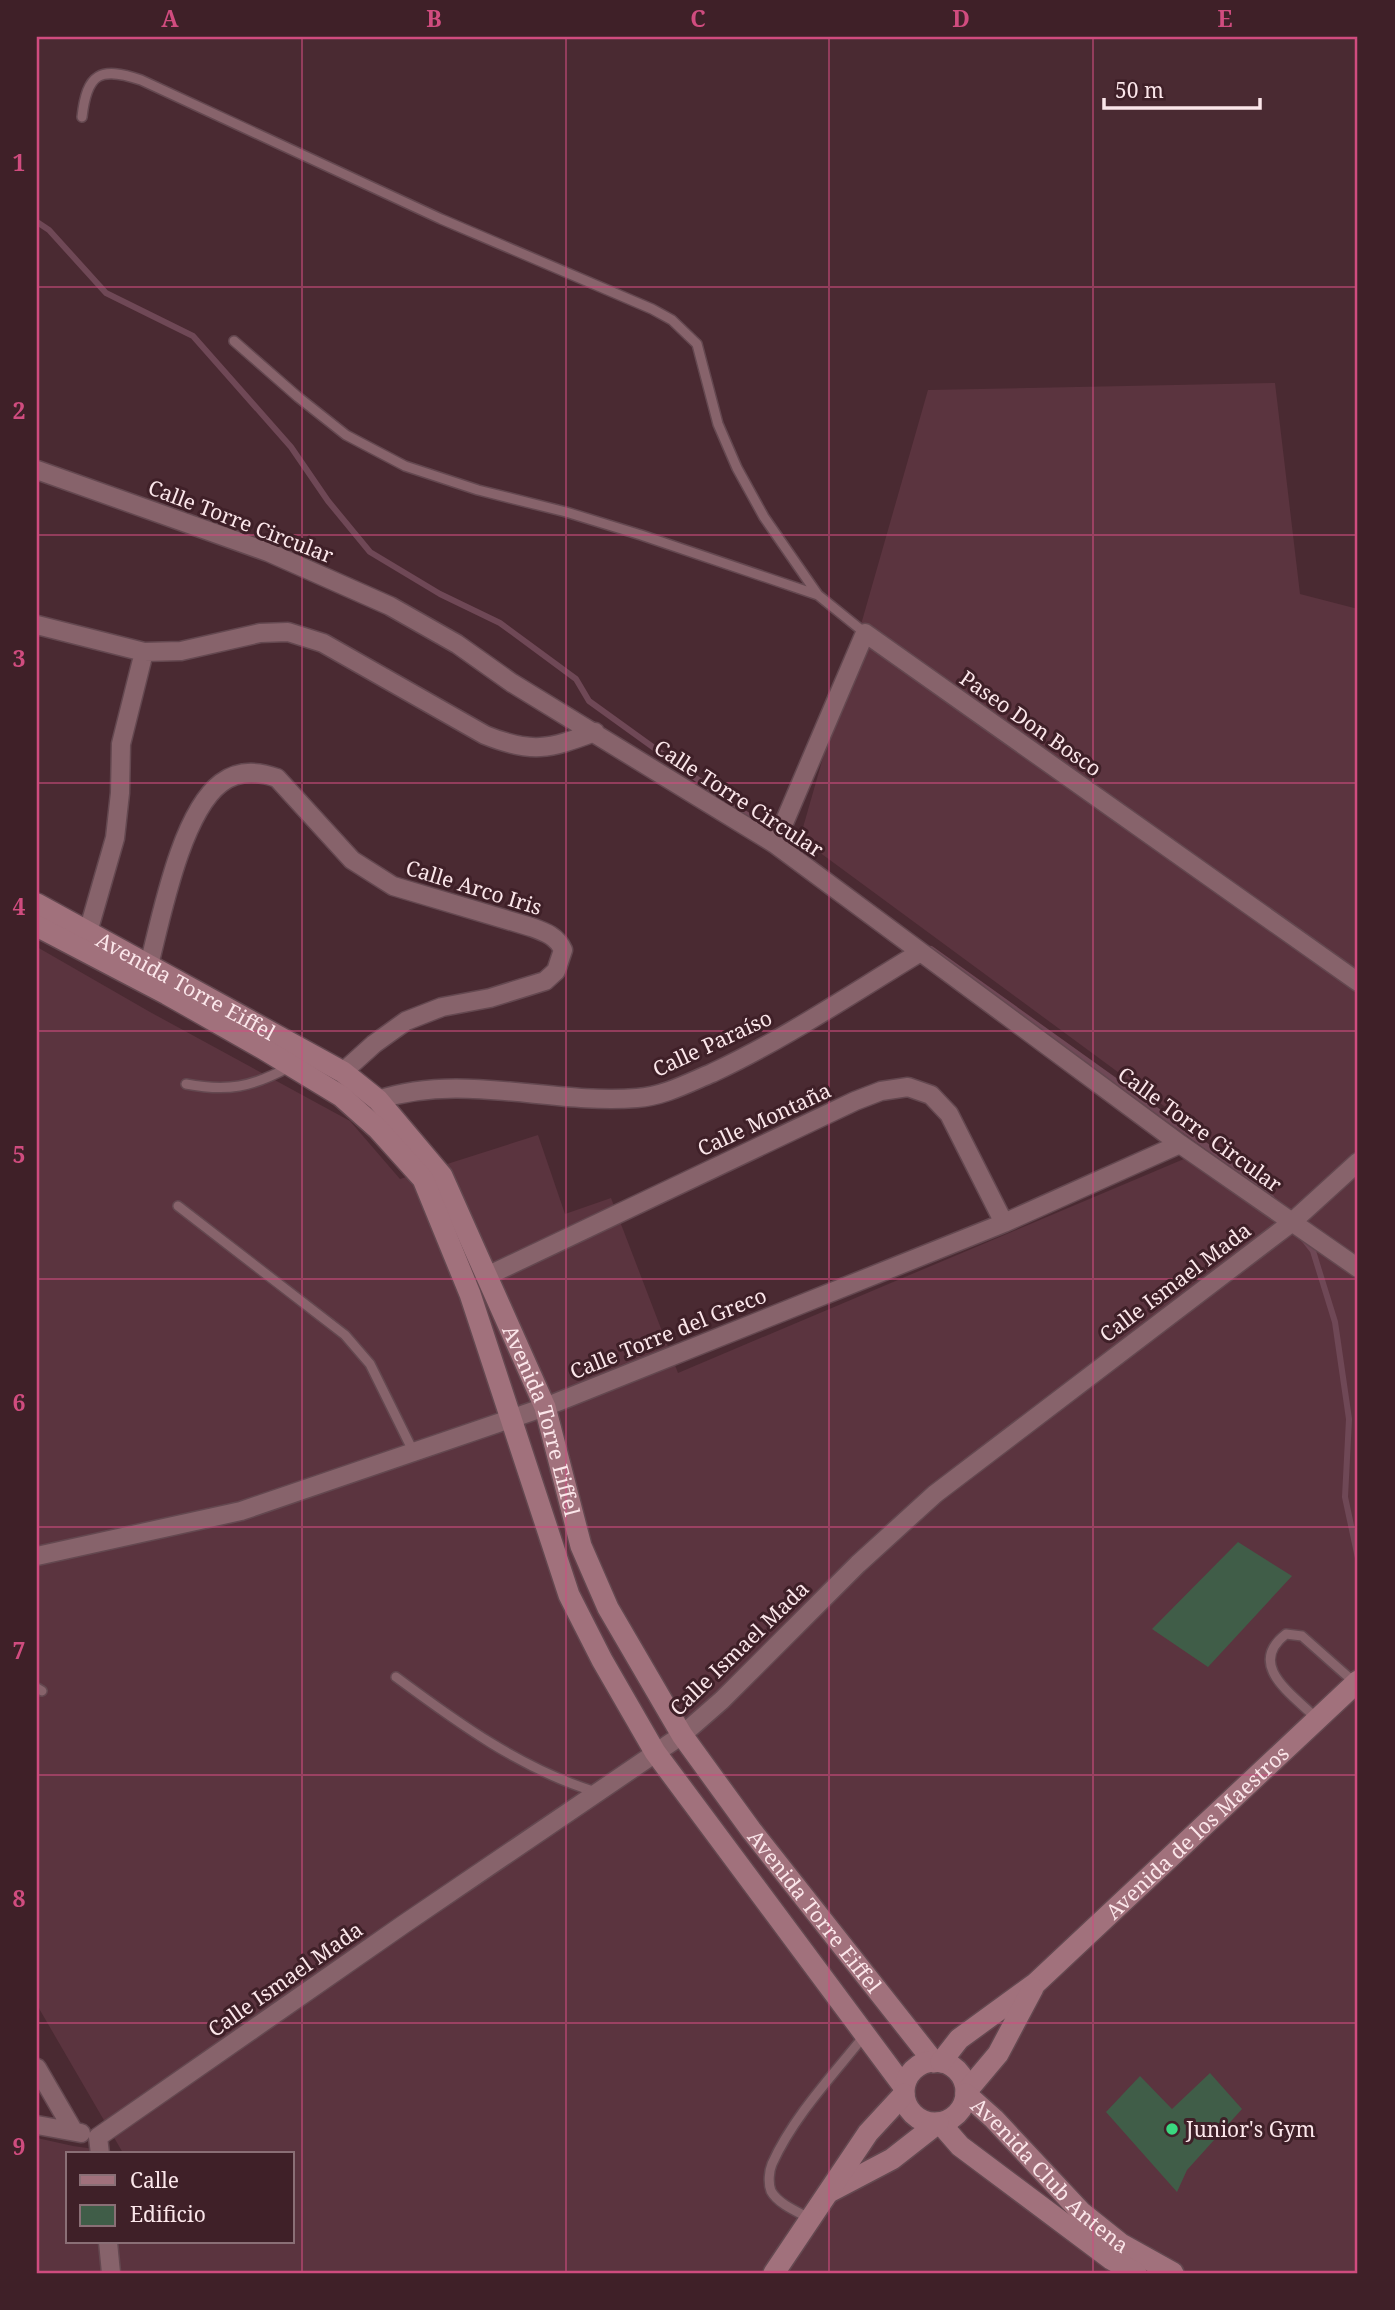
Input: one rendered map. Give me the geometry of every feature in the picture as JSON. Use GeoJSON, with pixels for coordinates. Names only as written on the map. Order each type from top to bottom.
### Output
{"type":"FeatureCollection","features":[{"type":"Feature","properties":{"kind":"street","name":"Calle Torre Circular"},"geometry":{"type":"LineString","coordinates":[[37,470],[268,552],[390,606],[457,644],[512,683],[775,845],[1180,1144],[1358,1268]]}},
{"type":"Feature","properties":{"kind":"street"},"geometry":{"type":"LineString","coordinates":[[37,625],[144,652],[181,652],[260,632],[288,632],[323,643],[485,735],[512,746],[537,748],[566,743],[595,732]]}},
{"type":"Feature","properties":{"kind":"street"},"geometry":{"type":"LineString","coordinates":[[775,845],[864,633]]}},
{"type":"Feature","properties":{"kind":"street","name":"Paseo Don Bosco"},"geometry":{"type":"LineString","coordinates":[[864,633],[1358,982]]}},
{"type":"Feature","properties":{"kind":"street"},"geometry":{"type":"LineString","coordinates":[[88,932],[116,838],[121,744],[144,652]]}},
{"type":"Feature","properties":{"kind":"street","name":"Calle Arco Iris"},"geometry":{"type":"LineString","coordinates":[[149,965],[181,846],[203,804],[220,783],[240,774],[261,772],[277,778],[352,860],[393,887],[531,928],[548,934],[559,942],[563,950],[556,971],[545,981],[490,998],[442,1007],[406,1021],[374,1044],[343,1072]]}},
{"type":"Feature","properties":{"kind":"street","name":"Avenida Torre Eiffel"},"geometry":{"type":"LineString","coordinates":[[37,904],[343,1072],[378,1100],[442,1176],[545,1407],[587,1558],[608,1608],[682,1735],[751,1830],[937,2062]]}},
{"type":"Feature","properties":{"kind":"street","name":"Avenida Torre Eiffel"},"geometry":{"type":"LineString","coordinates":[[37,926],[167,994],[341,1096],[378,1129],[422,1179],[449,1238],[470,1294],[569,1595],[602,1660],[655,1752],[904,2091]]}},
{"type":"Feature","properties":{"kind":"street","name":"Calle Paraíso"},"geometry":{"type":"LineString","coordinates":[[378,1100],[403,1092],[459,1088],[586,1098],[639,1098],[674,1090],[755,1053],[919,953]]}},
{"type":"Feature","properties":{"kind":"street","name":"Calle Montaña"},"geometry":{"type":"LineString","coordinates":[[487,1276],[855,1101],[881,1091],[908,1087],[931,1095],[949,1114],[1004,1223]]}},
{"type":"Feature","properties":{"kind":"street","name":"Calle Torre del Greco"},"geometry":{"type":"LineString","coordinates":[[37,1556],[241,1511],[512,1419],[1004,1223],[1180,1144]]}},
{"type":"Feature","properties":{"kind":"street","name":"Calle Ismael Mada"},"geometry":{"type":"LineString","coordinates":[[99,2146],[404,1924],[682,1735],[722,1700],[858,1564],[935,1494],[1291,1223],[1358,1162]]}},
{"type":"Feature","properties":{"kind":"street","name":"Avenida de los Maestros"},"geometry":{"type":"LineString","coordinates":[[937,2062],[959,2039],[1036,1983],[1357,1683]]}},
{"type":"Feature","properties":{"kind":"street","name":"Avenida de los Maestros"},"geometry":{"type":"LineString","coordinates":[[966,2093],[998,2054],[1036,1983]]}},
{"type":"Feature","properties":{"kind":"street"},"geometry":{"type":"LineString","coordinates":[[774,2273],[868,2133],[904,2091],[908,2077],[915,2069],[937,2062],[951,2066],[958,2073],[964,2082],[966,2093],[958,2113],[939,2123],[892,2159],[831,2191]]}},
{"type":"Feature","properties":{"kind":"street"},"geometry":{"type":"LineString","coordinates":[[37,2068],[73,2130]]}},
{"type":"Feature","properties":{"kind":"street"},"geometry":{"type":"LineString","coordinates":[[904,2091],[911,2112],[928,2123],[939,2123]]}},
{"type":"Feature","properties":{"kind":"street","name":"Avenida Club Antena"},"geometry":{"type":"LineString","coordinates":[[966,2093],[1082,2212],[1121,2244],[1173,2273]]}},
{"type":"Feature","properties":{"kind":"street","name":"Avenida Club Antena"},"geometry":{"type":"LineString","coordinates":[[939,2123],[960,2146],[1111,2259],[1136,2273]]}},
{"type":"Feature","properties":{"kind":"street"},"geometry":{"type":"LineString","coordinates":[[37,2125],[73,2130],[99,2146]]}},
{"type":"Feature","properties":{"kind":"street"},"geometry":{"type":"LineString","coordinates":[[108,2244],[111,2273]]}},
{"type":"Feature","properties":{"kind":"lane"},"geometry":{"type":"LineString","coordinates":[[82,117],[88,86],[99,75],[118,72],[141,80],[441,219],[672,320],[697,344],[718,424],[737,468],[764,517],[818,595],[864,633]]}},
{"type":"Feature","properties":{"kind":"lane"},"geometry":{"type":"LineString","coordinates":[[234,341],[346,435],[405,466],[478,490],[566,512],[641,535],[818,595]]}},
{"type":"Feature","properties":{"kind":"lane"},"geometry":{"type":"LineString","coordinates":[[186,1084],[230,1089],[268,1079],[291,1066]]}},
{"type":"Feature","properties":{"kind":"lane"},"geometry":{"type":"LineString","coordinates":[[178,1206],[345,1335],[370,1364],[414,1453]]}},
{"type":"Feature","properties":{"kind":"lane"},"geometry":{"type":"LineString","coordinates":[[1318,1719],[1272,1672],[1268,1658],[1274,1643],[1286,1634],[1303,1636],[1357,1683]]}},
{"type":"Feature","properties":{"kind":"lane"},"geometry":{"type":"LineString","coordinates":[[397,1676],[485,1741],[568,1784],[597,1793]]}},
{"type":"Feature","properties":{"kind":"lane"},"geometry":{"type":"LineString","coordinates":[[812,2220],[780,2201],[771,2192],[771,2166],[817,2095],[865,2035]]}},
{"type":"Feature","properties":{"kind":"shaded area"},"geometry":{"type":"Polygon","coordinates":[[[1275,383],[1300,594],[1358,609],[1358,2273],[37,2273],[37,2138],[116,2152],[66,2152],[66,2244],[294,2244],[294,2152],[122,2152],[37,2005],[37,947],[350,1121],[400,1179],[538,1135],[565,1214],[611,1198],[678,1373],[1217,1145],[800,838],[928,390],[1275,383]]]}},
{"type":"Feature","properties":{"kind":"building"},"geometry":{"type":"Polygon","coordinates":[[[1238,1542],[1292,1576],[1208,1667],[1152,1629],[1238,1542]]]}},
{"type":"Feature","properties":{"kind":"building","name":"Junior's Gym"},"geometry":{"type":"Polygon","coordinates":[[[1210,2073],[1242,2109],[1187,2170],[1177,2192],[1106,2112],[1140,2076],[1172,2109],[1210,2073]]]}},
{"type":"Feature","properties":{"kind":"waterway"},"geometry":{"type":"LineString","coordinates":[[37,222],[49,230],[106,293],[193,336],[291,447],[328,501],[370,552],[440,594],[500,623],[576,679],[589,701],[761,825]]}},
{"type":"Feature","properties":{"kind":"waterway"},"geometry":{"type":"LineString","coordinates":[[931,949],[1262,1186],[1274,1201]]}},
{"type":"Feature","properties":{"kind":"waterway"},"geometry":{"type":"LineString","coordinates":[[1302,1237],[1313,1251],[1335,1322],[1349,1419],[1345,1497],[1358,1558]]}},
{"type":"Feature","properties":{"kind":"place","name":"Junior's Gym"},"geometry":{"type":"Point","coordinates":[1172,2129]}}]}
